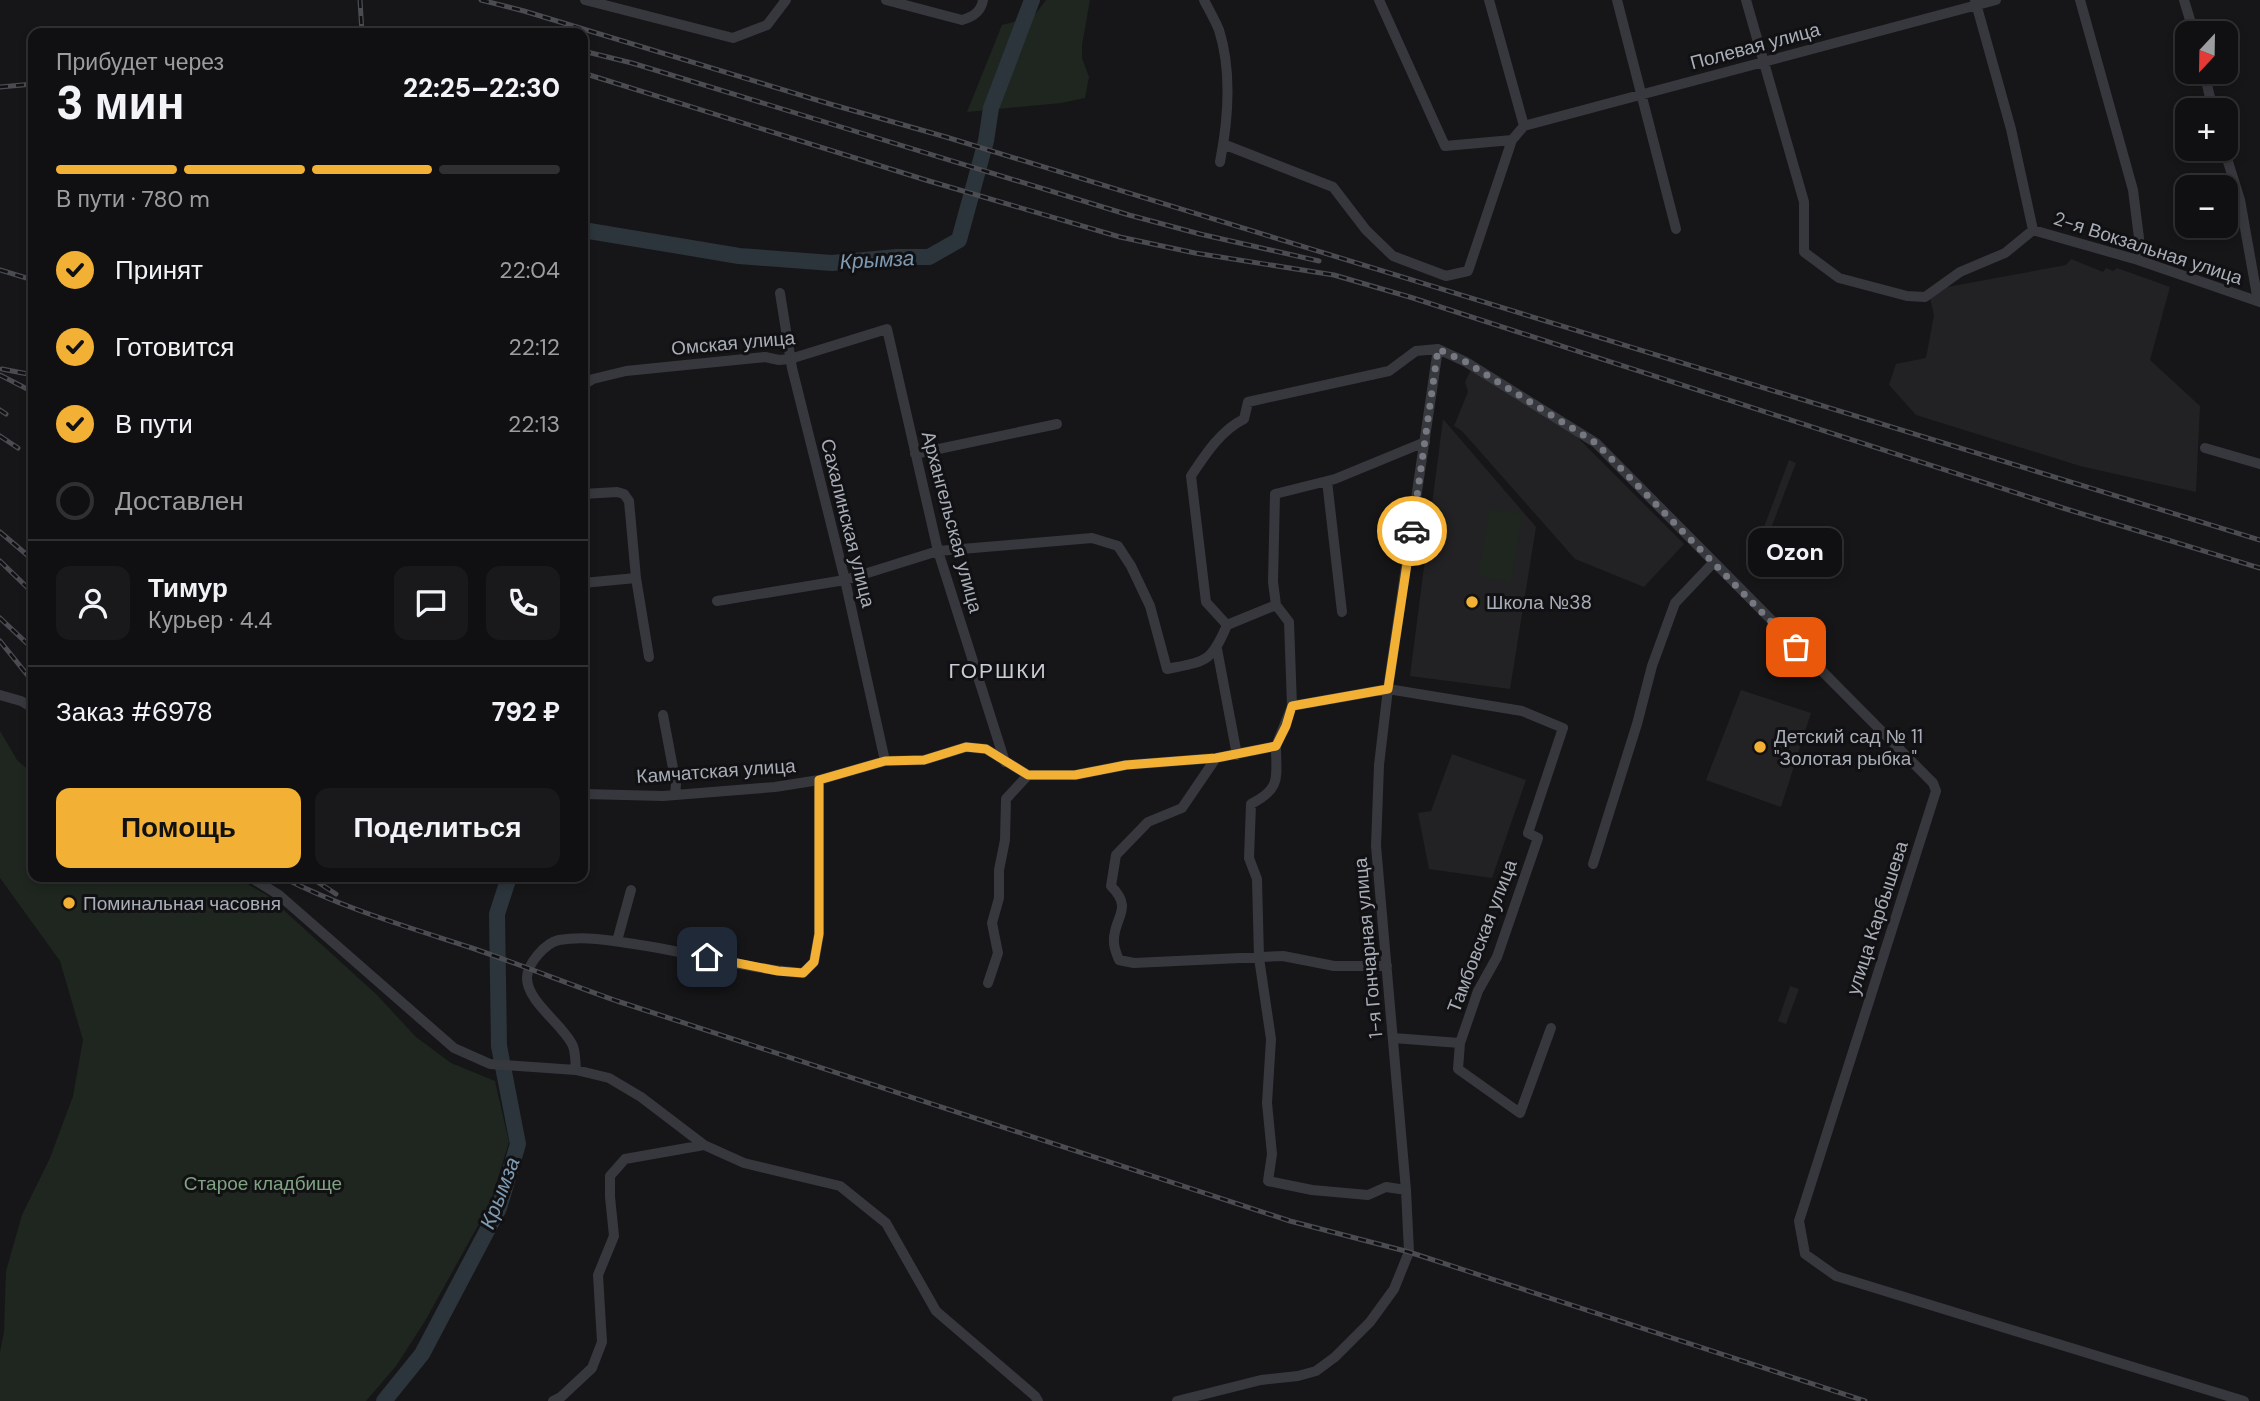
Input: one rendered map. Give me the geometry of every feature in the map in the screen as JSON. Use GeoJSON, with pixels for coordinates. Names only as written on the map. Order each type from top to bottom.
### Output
{"type":"FeatureCollection","features":[{"type":"Feature","properties":{"kind":"street"},"geometry":{"type":"LineString","coordinates":[[586,0],[733,38],[767,25],[786,0]]}},
{"type":"Feature","properties":{"kind":"street"},"geometry":{"type":"LineString","coordinates":[[886,0],[962,20],[977,13],[983,0]]}},
{"type":"Feature","properties":{"kind":"street"},"geometry":{"type":"LineString","coordinates":[[1205,0],[1219,30],[1224,58],[1227,102],[1220,162]]}},
{"type":"Feature","properties":{"kind":"street"},"geometry":{"type":"LineString","coordinates":[[1379,0],[1445,146],[1512,140]]}},
{"type":"Feature","properties":{"kind":"street"},"geometry":{"type":"LineString","coordinates":[[1223,144],[1333,187],[1366,230],[1393,256],[1446,276],[1468,271],[1512,140],[1524,126],[1489,0]]}},
{"type":"Feature","properties":{"kind":"street"},"geometry":{"type":"LineString","coordinates":[[1617,0],[1676,229]]}},
{"type":"Feature","properties":{"kind":"street"},"geometry":{"type":"LineString","coordinates":[[1746,0],[1764,62]]}},
{"type":"Feature","properties":{"kind":"street","name":"Полевая улица"},"geometry":{"type":"LineString","coordinates":[[1524,126],[1976,3],[1996,0]]}},
{"type":"Feature","properties":{"kind":"street"},"geometry":{"type":"LineString","coordinates":[[2080,0],[2133,190],[2140,238],[2138,260]]}},
{"type":"Feature","properties":{"kind":"street"},"geometry":{"type":"LineString","coordinates":[[2184,0],[2190,21]]}},
{"type":"Feature","properties":{"kind":"street"},"geometry":{"type":"LineString","coordinates":[[1976,3],[2011,129],[2033,230]]}},
{"type":"Feature","properties":{"kind":"street","name":"2-я Вокзальная улица"},"geometry":{"type":"LineString","coordinates":[[1764,62],[1804,202],[1804,252],[1839,278],[1907,296],[1925,297],[1960,272],[2005,253],[2033,230],[2138,260],[2259,302]]}},
{"type":"Feature","properties":{"kind":"street"},"geometry":{"type":"LineString","coordinates":[[2228,161],[2240,200],[2259,302]]}},
{"type":"Feature","properties":{"kind":"street","name":"Сахалинская улица"},"geometry":{"type":"LineString","coordinates":[[780,293],[790,359],[845,580],[885,761]]}},
{"type":"Feature","properties":{"kind":"street","name":"Омская улица"},"geometry":{"type":"LineString","coordinates":[[588,384],[593,379],[626,371],[765,356],[779,360],[790,359],[887,329]]}},
{"type":"Feature","properties":{"kind":"street","name":"Архангельская улица"},"geometry":{"type":"LineString","coordinates":[[887,329],[938,551],[1005,762]]}},
{"type":"Feature","properties":{"kind":"street"},"geometry":{"type":"LineString","coordinates":[[1227,625],[1206,602],[1191,476],[1205,456],[1231,425],[1244,419],[1248,402],[1389,371],[1416,351],[1438,349]]}},
{"type":"Feature","properties":{"kind":"street","name":"1-я Гончарная улица"},"geometry":{"type":"LineString","coordinates":[[1178,1401],[1261,1380],[1316,1371],[1335,1357],[1370,1322],[1394,1289],[1409,1252],[1376,846],[1380,765],[1388,689],[1438,349]]}},
{"type":"Feature","properties":{"kind":"street","name":"улица Карбышева"},"geometry":{"type":"LineString","coordinates":[[1438,349],[1466,362],[1596,443],[1933,783],[1936,791],[1799,1221],[1805,1254],[1836,1276],[2244,1401]]}},
{"type":"Feature","properties":{"kind":"street"},"geometry":{"type":"LineString","coordinates":[[915,454],[1057,424]]}},
{"type":"Feature","properties":{"kind":"street"},"geometry":{"type":"LineString","coordinates":[[1406,1191],[1387,1187],[1368,1195],[1312,1190],[1268,1181],[1272,1154],[1267,1103],[1270,1039],[1259,958],[1257,879],[1250,858],[1251,804],[1266,796],[1274,787],[1276,746],[1292,706],[1289,622],[1276,605],[1273,582],[1275,494],[1327,481],[1425,442]]}},
{"type":"Feature","properties":{"kind":"street"},"geometry":{"type":"LineString","coordinates":[[2205,448],[2260,464]]}},
{"type":"Feature","properties":{"kind":"street"},"geometry":{"type":"LineString","coordinates":[[1327,481],[1342,612]]}},
{"type":"Feature","properties":{"kind":"street"},"geometry":{"type":"LineString","coordinates":[[588,494],[617,492],[624,494],[629,501],[636,578],[649,657]]}},
{"type":"Feature","properties":{"kind":"street"},"geometry":{"type":"LineString","coordinates":[[717,601],[845,580],[938,551],[1092,538],[1118,546],[1131,566],[1150,606],[1167,669],[1203,662],[1217,649],[1227,625],[1276,605]]}},
{"type":"Feature","properties":{"kind":"street"},"geometry":{"type":"LineString","coordinates":[[1593,864],[1637,724],[1652,666],[1675,603],[1713,563]]}},
{"type":"Feature","properties":{"kind":"street"},"geometry":{"type":"LineString","coordinates":[[588,583],[636,578]]}},
{"type":"Feature","properties":{"kind":"street"},"geometry":{"type":"LineString","coordinates":[[1217,649],[1237,755]]}},
{"type":"Feature","properties":{"kind":"street"},"geometry":{"type":"LineString","coordinates":[[1292,706],[1388,689]]}},
{"type":"Feature","properties":{"kind":"street","name":"Тамбовская улица"},"geometry":{"type":"LineString","coordinates":[[1388,689],[1522,710],[1563,728],[1528,833],[1538,838],[1497,957],[1478,991],[1460,1043]]}},
{"type":"Feature","properties":{"kind":"street"},"geometry":{"type":"LineString","coordinates":[[0,695],[28,705]]}},
{"type":"Feature","properties":{"kind":"street"},"geometry":{"type":"LineString","coordinates":[[663,715],[676,784],[675,795]]}},
{"type":"Feature","properties":{"kind":"street","name":"Камчатская улица"},"geometry":{"type":"LineString","coordinates":[[588,794],[675,795],[775,787],[819,780],[885,761],[924,760],[966,747],[986,749],[1028,775],[1075,775],[1126,765],[1237,755],[1276,746]]}},
{"type":"Feature","properties":{"kind":"street"},"geometry":{"type":"LineString","coordinates":[[1216,758],[1182,808],[1149,821],[1116,855],[1111,886],[1120,895],[1123,909],[1114,943],[1119,960],[1134,963],[1283,956],[1334,966],[1387,966]]}},
{"type":"Feature","properties":{"kind":"street"},"geometry":{"type":"LineString","coordinates":[[988,983],[998,953],[992,923],[999,898],[1006,799],[1028,775]]}},
{"type":"Feature","properties":{"kind":"street"},"geometry":{"type":"LineString","coordinates":[[576,1070],[574,1047],[531,993],[527,979],[531,961],[556,940],[595,938],[660,947],[778,971],[803,973],[814,962],[819,934],[819,780]]}},
{"type":"Feature","properties":{"kind":"street"},"geometry":{"type":"LineString","coordinates":[[258,882],[279,895],[454,1048],[490,1065],[576,1070],[609,1078],[704,1146],[744,1163],[840,1186],[886,1223],[936,1311],[1038,1401]]}},
{"type":"Feature","properties":{"kind":"street"},"geometry":{"type":"LineString","coordinates":[[617,941],[631,891]]}},
{"type":"Feature","properties":{"kind":"street"},"geometry":{"type":"LineString","coordinates":[[1393,1038],[1460,1043],[1458,1069],[1520,1113],[1551,1028]]}},
{"type":"Feature","properties":{"kind":"street"},"geometry":{"type":"LineString","coordinates":[[553,1401],[561,1397],[592,1368],[602,1342],[598,1275],[614,1236],[610,1176],[625,1158],[704,1146]]}},
{"type":"Feature","properties":{"kind":"shaded area"},"geometry":{"type":"Polygon","coordinates":[[[2071,259],[2103,272],[2106,268],[2113,271],[2117,268],[2170,287],[2150,360],[2200,406],[2196,492],[2080,466],[1916,415],[1889,385],[1896,364],[1926,358],[1934,315],[1930,298],[1942,288],[2066,265],[2071,259]]]}},
{"type":"Feature","properties":{"kind":"shaded area"},"geometry":{"type":"Polygon","coordinates":[[[1471,370],[1571,431],[1684,544],[1644,587],[1575,559],[1462,431],[1454,426],[1468,392],[1465,382],[1471,370]]]}},
{"type":"Feature","properties":{"kind":"shaded area","name":"Школа №38"},"geometry":{"type":"Polygon","coordinates":[[[1443,419],[1536,527],[1510,689],[1410,676],[1443,419]]]}},
{"type":"Feature","properties":{"kind":"shaded area"},"geometry":{"type":"Polygon","coordinates":[[[1789,460],[1796,463],[1756,567],[1750,565],[1789,460]]]}},
{"type":"Feature","properties":{"kind":"shaded area","name":"Детский сад № 11 \"Золотая рыбка\""},"geometry":{"type":"Polygon","coordinates":[[[1741,690],[1811,713],[1781,807],[1706,780],[1741,690]]]}},
{"type":"Feature","properties":{"kind":"shaded area"},"geometry":{"type":"Polygon","coordinates":[[[1452,754],[1526,780],[1492,878],[1429,869],[1418,813],[1431,811],[1452,754]]]}},
{"type":"Feature","properties":{"kind":"shaded area"},"geometry":{"type":"Polygon","coordinates":[[[1790,986],[1799,989],[1786,1024],[1778,1021],[1790,986]]]}},
{"type":"Feature","properties":{"kind":"green space"},"geometry":{"type":"Polygon","coordinates":[[[1046,0],[1090,0],[1082,45],[1082,58],[1089,77],[1085,98],[1061,103],[967,112],[1002,25],[1033,17],[1046,0]]]}},
{"type":"Feature","properties":{"kind":"green space"},"geometry":{"type":"Polygon","coordinates":[[[1490,509],[1522,514],[1511,581],[1478,576],[1490,509]]]}},
{"type":"Feature","properties":{"kind":"green space","name":"Старое кладбище"},"geometry":{"type":"Polygon","coordinates":[[[0,731],[17,760],[28,770],[28,882],[244,882],[267,895],[376,994],[416,1037],[451,1063],[495,1081],[509,1142],[490,1204],[425,1321],[396,1366],[366,1401],[0,1401],[0,1352],[4,1332],[6,1271],[22,1215],[50,1158],[73,1096],[83,1040],[60,961],[0,878],[0,731]]]}},
{"type":"Feature","properties":{"kind":"waterway","name":"Крымза"},"geometry":{"type":"LineString","coordinates":[[588,231],[739,256],[832,263],[929,257],[959,240],[986,141],[991,108],[1032,0]]}},
{"type":"Feature","properties":{"kind":"waterway","name":"Крымза"},"geometry":{"type":"LineString","coordinates":[[384,1401],[422,1354],[499,1208],[518,1144],[499,1046],[497,914],[507,882]]}},
{"type":"Feature","properties":{"kind":"railway"},"geometry":{"type":"LineString","coordinates":[[360,0],[362,28]]}},
{"type":"Feature","properties":{"kind":"railway"},"geometry":{"type":"LineString","coordinates":[[481,0],[580,28]]}},
{"type":"Feature","properties":{"kind":"railway"},"geometry":{"type":"LineString","coordinates":[[588,30],[946,137],[2260,540]]}},
{"type":"Feature","properties":{"kind":"railway"},"geometry":{"type":"LineString","coordinates":[[588,52],[632,63],[1129,215],[1319,261]]}},
{"type":"Feature","properties":{"kind":"railway"},"geometry":{"type":"LineString","coordinates":[[588,75],[929,181],[1120,237],[1195,253],[1334,275],[1413,298],[2063,508],[2260,568]]}},
{"type":"Feature","properties":{"kind":"railway"},"geometry":{"type":"LineString","coordinates":[[0,87],[28,84]]}},
{"type":"Feature","properties":{"kind":"railway"},"geometry":{"type":"LineString","coordinates":[[0,270],[28,278]]}},
{"type":"Feature","properties":{"kind":"railway"},"geometry":{"type":"LineString","coordinates":[[2,369],[28,374]]}},
{"type":"Feature","properties":{"kind":"railway"},"geometry":{"type":"LineString","coordinates":[[0,375],[28,389]]}},
{"type":"Feature","properties":{"kind":"railway"},"geometry":{"type":"LineString","coordinates":[[0,410],[6,414]]}},
{"type":"Feature","properties":{"kind":"railway"},"geometry":{"type":"LineString","coordinates":[[0,436],[18,448]]}},
{"type":"Feature","properties":{"kind":"railway"},"geometry":{"type":"LineString","coordinates":[[0,532],[28,556]]}},
{"type":"Feature","properties":{"kind":"railway"},"geometry":{"type":"LineString","coordinates":[[0,561],[28,588]]}},
{"type":"Feature","properties":{"kind":"railway"},"geometry":{"type":"LineString","coordinates":[[0,618],[28,644]]}},
{"type":"Feature","properties":{"kind":"railway"},"geometry":{"type":"LineString","coordinates":[[0,641],[28,676]]}},
{"type":"Feature","properties":{"kind":"railway"},"geometry":{"type":"LineString","coordinates":[[292,882],[352,908],[617,1001],[1290,1221],[1409,1252],[1865,1401]]}},
{"type":"Feature","properties":{"kind":"railway"},"geometry":{"type":"LineString","coordinates":[[318,882],[336,894]]}},
{"type":"Feature","properties":{"kind":"way so far"},"geometry":{"type":"LineString","coordinates":[[1412,531],[1438,349],[1466,362],[1596,443],[1796,647]]}},
{"type":"Feature","properties":{"kind":"place","name":"Школа №38"},"geometry":{"type":"Point","coordinates":[1472,602]}},
{"type":"Feature","properties":{"kind":"place","name":"Ozon"},"geometry":{"type":"Point","coordinates":[1796,647]}},
{"type":"Feature","properties":{"kind":"place","name":"Детский сад № 11 \"Золотая рыбка\""},"geometry":{"type":"Point","coordinates":[1760,747]}},
{"type":"Feature","properties":{"kind":"place","name":"Поминальная часовня"},"geometry":{"type":"Point","coordinates":[69,903]}},
{"type":"Feature","properties":{"kind":"district","name":"ГОРШКИ"},"geometry":{"type":"Point","coordinates":[998,671]}},
{"type":"Feature","properties":{"kind":"route"},"geometry":{"type":"LineString","coordinates":[[707,957],[778,971],[803,973],[814,962],[819,934],[819,780],[885,761],[924,760],[966,747],[986,749],[1028,775],[1075,775],[1126,765],[1252,753],[1276,746],[1292,706],[1388,689],[1412,531]]}}]}
